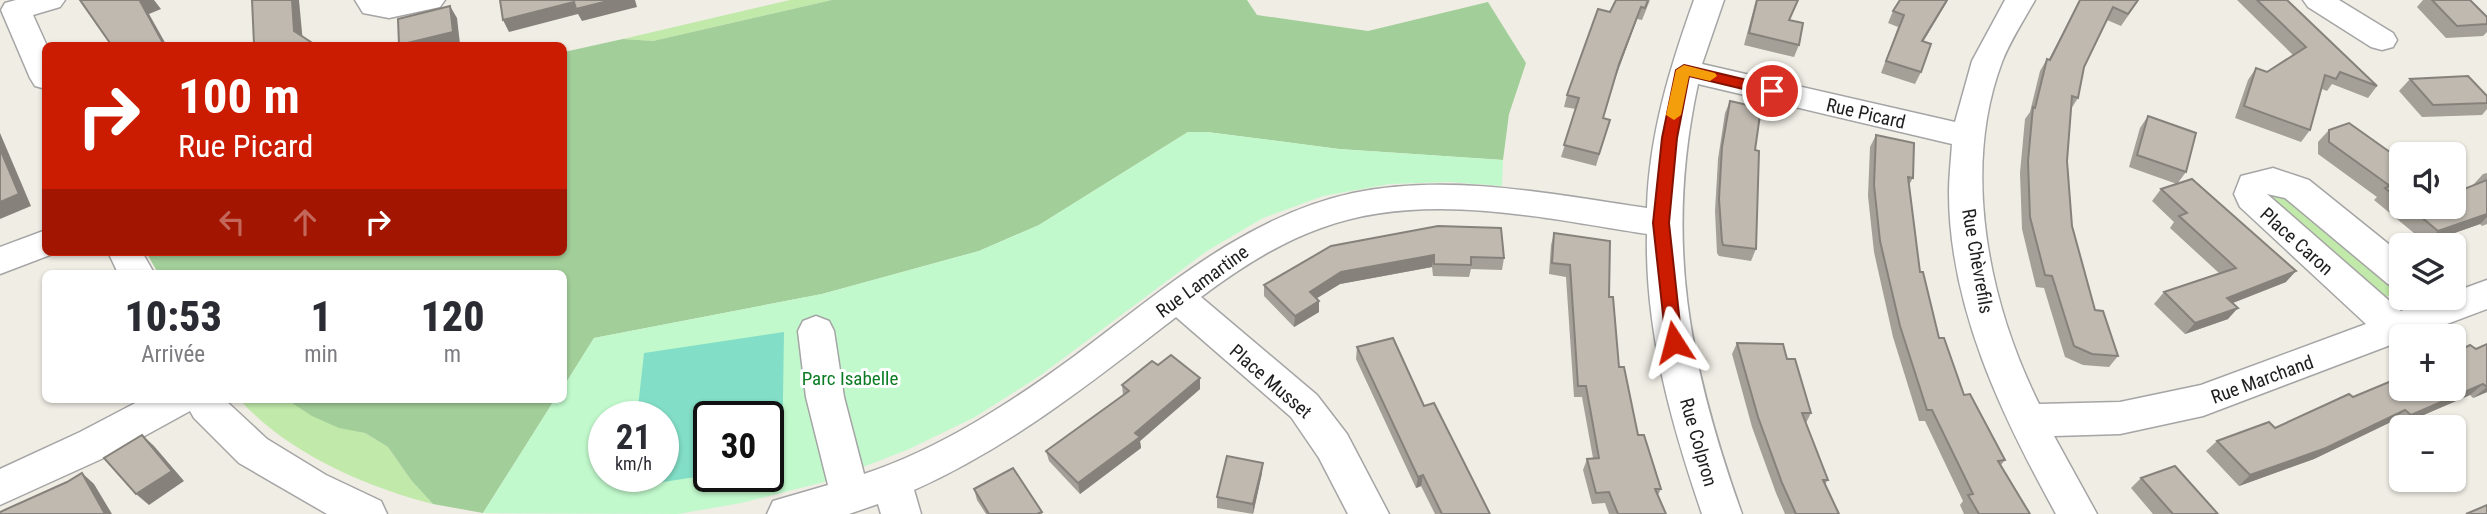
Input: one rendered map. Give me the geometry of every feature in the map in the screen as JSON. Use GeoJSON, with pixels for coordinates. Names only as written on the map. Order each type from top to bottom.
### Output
{"type":"FeatureCollection","features":[{"type":"Feature","properties":{"kind":"street"},"geometry":{"type":"LineString","coordinates":[[42,69],[16,10],[50,0]]}},
{"type":"Feature","properties":{"kind":"street"},"geometry":{"type":"LineString","coordinates":[[370,0],[373,6],[382,8],[430,0]]}},
{"type":"Feature","properties":{"kind":"street","name":"Rue Colpron"},"geometry":{"type":"LineString","coordinates":[[1709,0],[1684,70],[1669,138],[1661,223],[1676,354],[1703,462],[1722,514]]}},
{"type":"Feature","properties":{"kind":"street","name":"Rue Chèvrefils"},"geometry":{"type":"LineString","coordinates":[[2020,0],[2003,26],[1988,58],[1966,136],[1965,183],[1970,239],[1979,288],[1995,344],[2027,421],[2077,514]]}},
{"type":"Feature","properties":{"kind":"street"},"geometry":{"type":"LineString","coordinates":[[2318,0],[2382,40]]}},
{"type":"Feature","properties":{"kind":"street","name":"Rue Picard"},"geometry":{"type":"LineString","coordinates":[[1684,70],[1966,136]]}},
{"type":"Feature","properties":{"kind":"street","name":"Place Caron"},"geometry":{"type":"LineString","coordinates":[[2389,264],[2289,184],[2273,180],[2253,185],[2250,190],[2250,195],[2258,206],[2391,324]]}},
{"type":"Feature","properties":{"kind":"street","name":"Rue Lamartine"},"geometry":{"type":"LineString","coordinates":[[787,514],[850,495],[897,498],[973,441],[1016,416],[1084,369],[1228,260],[1279,230],[1334,211],[1384,200],[1433,197],[1480,199],[1661,223]]}},
{"type":"Feature","properties":{"kind":"street"},"geometry":{"type":"LineString","coordinates":[[0,261],[42,245]]}},
{"type":"Feature","properties":{"kind":"street","name":"Rue Marchand"},"geometry":{"type":"LineString","coordinates":[[2466,298],[2487,294]]}},
{"type":"Feature","properties":{"kind":"street","name":"Place Musset"},"geometry":{"type":"LineString","coordinates":[[1178,298],[1304,406],[1333,446],[1369,514]]}},
{"type":"Feature","properties":{"kind":"street","name":"Rue Marchand"},"geometry":{"type":"LineString","coordinates":[[2402,324],[2426,310]]}},
{"type":"Feature","properties":{"kind":"street","name":"Rue Marchand"},"geometry":{"type":"LineString","coordinates":[[2027,421],[2120,418],[2172,409],[2236,390],[2389,330]]}},
{"type":"Feature","properties":{"kind":"street"},"geometry":{"type":"LineString","coordinates":[[816,331],[825,397],[850,495]]}},
{"type":"Feature","properties":{"kind":"street"},"geometry":{"type":"LineString","coordinates":[[0,488],[169,403]]}},
{"type":"Feature","properties":{"kind":"street"},"geometry":{"type":"LineString","coordinates":[[205,403],[253,451],[293,477],[367,514]]}},
{"type":"Feature","properties":{"kind":"green space"},"geometry":{"type":"Polygon","coordinates":[[[790,0],[832,0],[653,41],[623,39],[790,0]]]}},
{"type":"Feature","properties":{"kind":"green space"},"geometry":{"type":"Polygon","coordinates":[[[832,0],[1247,0],[1257,15],[1368,31],[1488,2],[1526,63],[1509,114],[1503,160],[1339,149],[1207,132],[1188,132],[1039,225],[979,251],[822,294],[594,338],[567,381],[567,270],[156,270],[148,256],[567,256],[567,51],[623,39],[653,41],[832,0]]]}},
{"type":"Feature","properties":{"kind":"green space","name":"Parc Isabelle"},"geometry":{"type":"Polygon","coordinates":[[[1188,132],[1207,132],[1339,149],[1503,160],[1502,186],[1449,182],[1390,184],[1323,196],[1263,218],[1207,251],[1041,375],[975,417],[907,450],[824,482],[741,503],[678,514],[483,513],[552,403],[567,403],[567,381],[594,338],[822,294],[979,251],[1039,225],[1188,132]]]}},
{"type":"Feature","properties":{"kind":"green space"},"geometry":{"type":"Polygon","coordinates":[[[2284,194],[2389,281],[2389,296],[2377,293],[2271,198],[2272,195],[2284,194]]]}},
{"type":"Feature","properties":{"kind":"green space"},"geometry":{"type":"Polygon","coordinates":[[[784,332],[783,401],[693,401],[693,477],[679,480],[679,401],[639,401],[644,353],[784,332]]]}},
{"type":"Feature","properties":{"kind":"green space"},"geometry":{"type":"Polygon","coordinates":[[[243,403],[294,403],[339,427],[365,433],[388,447],[411,480],[433,504],[380,488],[329,465],[280,436],[243,403]]]}},
{"type":"Feature","properties":{"kind":"green space"},"geometry":{"type":"Polygon","coordinates":[[[292,403],[552,403],[483,513],[433,504],[411,480],[388,447],[365,433],[339,428],[312,416],[292,403]]]}},
{"type":"Feature","properties":{"kind":"building"},"geometry":{"type":"Polygon","coordinates":[[[80,0],[143,0],[140,1],[162,42],[109,42],[80,0]]]}},
{"type":"Feature","properties":{"kind":"building"},"geometry":{"type":"Polygon","coordinates":[[[252,0],[292,0],[294,31],[311,42],[254,42],[252,0]]]}},
{"type":"Feature","properties":{"kind":"building"},"geometry":{"type":"Polygon","coordinates":[[[500,0],[612,0],[576,9],[574,2],[503,20],[500,0]]]}},
{"type":"Feature","properties":{"kind":"building"},"geometry":{"type":"Polygon","coordinates":[[[1616,0],[1648,0],[1645,8],[1641,7],[1619,64],[1603,118],[1610,120],[1599,154],[1564,145],[1579,98],[1567,95],[1598,9],[1610,12],[1616,0]]]}},
{"type":"Feature","properties":{"kind":"building"},"geometry":{"type":"Polygon","coordinates":[[[1757,0],[1798,0],[1789,20],[1803,23],[1799,45],[1749,33],[1757,0]]]}},
{"type":"Feature","properties":{"kind":"building"},"geometry":{"type":"Polygon","coordinates":[[[1900,0],[1947,0],[1922,41],[1931,44],[1921,72],[1886,61],[1904,15],[1893,11],[1900,0]]]}},
{"type":"Feature","properties":{"kind":"building"},"geometry":{"type":"Polygon","coordinates":[[[2080,0],[2138,0],[2128,14],[2113,7],[2084,67],[2078,98],[2072,96],[2067,161],[2072,226],[2095,310],[2103,311],[2118,356],[2092,354],[2074,346],[2052,276],[2045,275],[2030,217],[2028,161],[2033,107],[2035,108],[2047,59],[2050,60],[2080,0]]]}},
{"type":"Feature","properties":{"kind":"building"},"geometry":{"type":"Polygon","coordinates":[[[2257,0],[2287,0],[2377,86],[2340,72],[2336,79],[2325,75],[2310,130],[2244,106],[2256,68],[2267,72],[2306,47],[2257,0]]]}},
{"type":"Feature","properties":{"kind":"building"},"geometry":{"type":"Polygon","coordinates":[[[2432,0],[2470,0],[2487,17],[2487,24],[2457,26],[2432,0]]]}},
{"type":"Feature","properties":{"kind":"building"},"geometry":{"type":"Polygon","coordinates":[[[450,6],[453,32],[411,42],[399,42],[398,19],[450,6]]]}},
{"type":"Feature","properties":{"kind":"building"},"geometry":{"type":"Polygon","coordinates":[[[2468,76],[2487,96],[2487,103],[2433,105],[2410,79],[2468,76]]]}},
{"type":"Feature","properties":{"kind":"building"},"geometry":{"type":"Polygon","coordinates":[[[1730,101],[1761,108],[1755,150],[1759,151],[1756,249],[1723,245],[1722,241],[1719,199],[1722,147],[1730,101]]]}},
{"type":"Feature","properties":{"kind":"building"},"geometry":{"type":"Polygon","coordinates":[[[2148,116],[2196,133],[2186,172],[2137,155],[2148,116]]]}},
{"type":"Feature","properties":{"kind":"building"},"geometry":{"type":"Polygon","coordinates":[[[2349,123],[2389,151],[2389,185],[2329,142],[2329,130],[2349,123]]]}},
{"type":"Feature","properties":{"kind":"building"},"geometry":{"type":"Polygon","coordinates":[[[1876,135],[1914,143],[1913,178],[1908,177],[1920,272],[1923,272],[1939,338],[1944,338],[1964,395],[1970,394],[2005,460],[1998,461],[2030,514],[1979,514],[1968,495],[1973,494],[1932,410],[1927,410],[1900,326],[1880,241],[1874,185],[1876,135]]]}},
{"type":"Feature","properties":{"kind":"building"},"geometry":{"type":"Polygon","coordinates":[[[0,149],[19,194],[0,202],[0,149]]]}},
{"type":"Feature","properties":{"kind":"building"},"geometry":{"type":"Polygon","coordinates":[[[2192,179],[2296,271],[2227,298],[2238,308],[2195,323],[2164,292],[2236,268],[2179,216],[2187,213],[2161,189],[2192,179]]]}},
{"type":"Feature","properties":{"kind":"building"},"geometry":{"type":"Polygon","coordinates":[[[2487,180],[2487,214],[2438,231],[2424,219],[2466,219],[2466,188],[2487,180]]]}},
{"type":"Feature","properties":{"kind":"building"},"geometry":{"type":"Polygon","coordinates":[[[1438,226],[1501,228],[1504,258],[1471,257],[1471,265],[1434,264],[1434,255],[1341,272],[1310,292],[1319,301],[1295,316],[1264,285],[1331,246],[1438,226]]]}},
{"type":"Feature","properties":{"kind":"building"},"geometry":{"type":"Polygon","coordinates":[[[1554,233],[1610,241],[1609,297],[1613,297],[1619,367],[1624,367],[1638,435],[1644,435],[1661,489],[1655,489],[1666,514],[1618,514],[1609,492],[1596,493],[1587,459],[1599,458],[1586,386],[1578,386],[1570,265],[1552,263],[1554,233]]]}},
{"type":"Feature","properties":{"kind":"building"},"geometry":{"type":"Polygon","coordinates":[[[1393,338],[1424,406],[1434,403],[1490,514],[1442,514],[1423,475],[1418,477],[1357,347],[1393,338]]]}},
{"type":"Feature","properties":{"kind":"building"},"geometry":{"type":"Polygon","coordinates":[[[1737,343],[1783,344],[1787,359],[1795,359],[1811,413],[1802,413],[1828,480],[1823,480],[1839,514],[1796,514],[1758,417],[1737,343]]]}},
{"type":"Feature","properties":{"kind":"building"},"geometry":{"type":"Polygon","coordinates":[[[2487,344],[2487,387],[2483,384],[2466,391],[2466,347],[2470,345],[2476,349],[2487,344]]]}},
{"type":"Feature","properties":{"kind":"building"},"geometry":{"type":"Polygon","coordinates":[[[1171,355],[1200,378],[1135,433],[1140,437],[1078,483],[1046,451],[1129,391],[1122,385],[1152,361],[1158,365],[1171,355]]]}},
{"type":"Feature","properties":{"kind":"building"},"geometry":{"type":"Polygon","coordinates":[[[2389,382],[2389,401],[2444,401],[2411,415],[2405,410],[2389,415],[2389,418],[2326,448],[2250,475],[2217,441],[2269,422],[2275,428],[2349,394],[2353,397],[2389,382]]]}},
{"type":"Feature","properties":{"kind":"building"},"geometry":{"type":"Polygon","coordinates":[[[142,435],[172,471],[136,494],[104,458],[142,435]]]}},
{"type":"Feature","properties":{"kind":"building"},"geometry":{"type":"Polygon","coordinates":[[[1227,456],[1263,463],[1253,504],[1217,497],[1227,456]]]}},
{"type":"Feature","properties":{"kind":"building"},"geometry":{"type":"Polygon","coordinates":[[[2175,466],[2218,514],[2173,514],[2141,478],[2175,466]]]}},
{"type":"Feature","properties":{"kind":"building"},"geometry":{"type":"Polygon","coordinates":[[[1013,468],[1042,512],[989,514],[974,489],[1013,468]]]}},
{"type":"Feature","properties":{"kind":"building"},"geometry":{"type":"Polygon","coordinates":[[[82,473],[105,514],[0,514],[0,512],[82,473]]]}},
{"type":"Feature","properties":{"kind":"building"},"geometry":{"type":"Polygon","coordinates":[[[2487,505],[2487,514],[2466,514],[2487,505]]]}},
{"type":"Feature","properties":{"kind":"slow traffic"},"geometry":{"type":"LineString","coordinates":[[1674,115],[1684,70],[1710,76]]}},
{"type":"Feature","properties":{"kind":"route"},"geometry":{"type":"LineString","coordinates":[[1674,342],[1662,252],[1661,223],[1669,138],[1684,70],[1772,91]]}}]}
